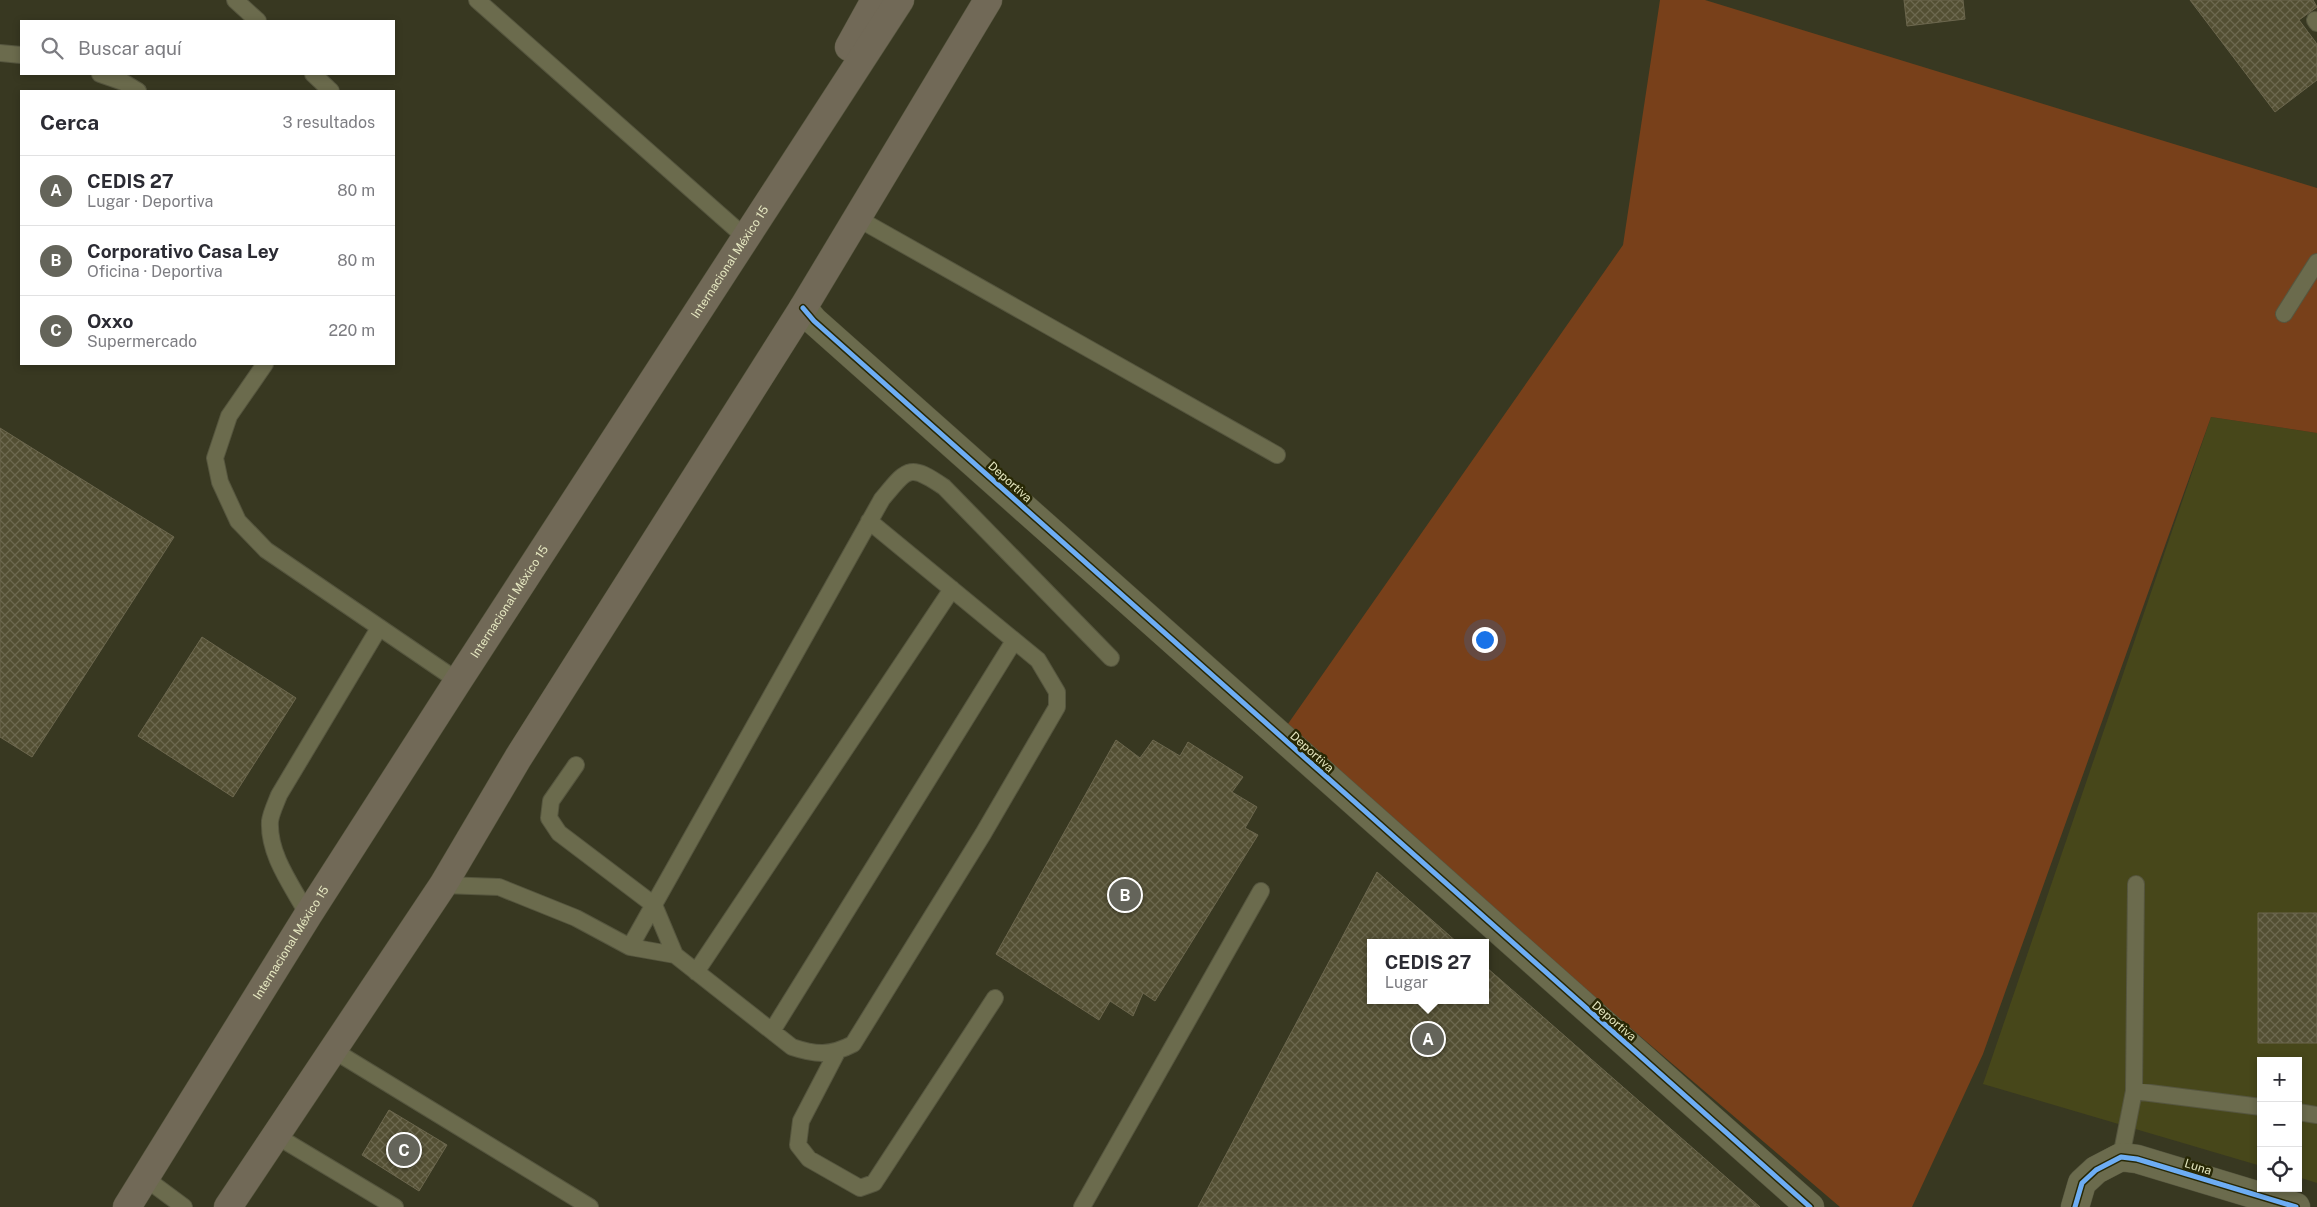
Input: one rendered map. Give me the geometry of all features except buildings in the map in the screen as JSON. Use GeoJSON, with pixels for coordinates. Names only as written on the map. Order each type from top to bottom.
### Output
{"type":"FeatureCollection","features":[{"type":"Feature","properties":{"kind":"main road"},"geometry":{"type":"LineString","coordinates":[[823,117],[847,51],[875,0]]}},
{"type":"Feature","properties":{"kind":"main road","name":"Internacional México 15"},"geometry":{"type":"LineString","coordinates":[[127,1207],[308,915],[745,236],[900,0]]}},
{"type":"Feature","properties":{"kind":"main road"},"geometry":{"type":"LineString","coordinates":[[228,1207],[274,1135],[443,884],[518,758],[804,308],[988,0]]}},
{"type":"Feature","properties":{"kind":"street","name":"Deportiva"},"geometry":{"type":"LineString","coordinates":[[804,308],[836,340],[1810,1207]]}},
{"type":"Feature","properties":{"kind":"street"},"geometry":{"type":"LineString","coordinates":[[2075,1207],[2082,1183],[2096,1170],[2121,1157]]}},
{"type":"Feature","properties":{"kind":"street","name":"Luna"},"geometry":{"type":"LineString","coordinates":[[2121,1157],[2137,1159],[2296,1207]]}},
{"type":"Feature","properties":{"kind":"lane"},"geometry":{"type":"LineString","coordinates":[[235,0],[257,20]]}},
{"type":"Feature","properties":{"kind":"lane"},"geometry":{"type":"LineString","coordinates":[[477,0],[745,236]]}},
{"type":"Feature","properties":{"kind":"lane"},"geometry":{"type":"LineString","coordinates":[[0,53],[20,55]]}},
{"type":"Feature","properties":{"kind":"lane"},"geometry":{"type":"LineString","coordinates":[[103,75],[123,82],[136,90]]}},
{"type":"Feature","properties":{"kind":"lane"},"geometry":{"type":"LineString","coordinates":[[314,75],[329,90]]}},
{"type":"Feature","properties":{"kind":"lane"},"geometry":{"type":"LineString","coordinates":[[858,218],[1277,455]]}},
{"type":"Feature","properties":{"kind":"lane"},"geometry":{"type":"LineString","coordinates":[[2284,314],[2317,262]]}},
{"type":"Feature","properties":{"kind":"lane"},"geometry":{"type":"LineString","coordinates":[[264,365],[229,416],[215,458],[220,482],[238,521],[266,550],[458,681]]}},
{"type":"Feature","properties":{"kind":"lane"},"geometry":{"type":"LineString","coordinates":[[630,947],[882,498],[907,472],[924,473],[944,487],[1111,658]]}},
{"type":"Feature","properties":{"kind":"lane"},"geometry":{"type":"LineString","coordinates":[[576,765],[551,801],[549,818],[559,834],[654,905],[675,955],[792,1047],[813,1053],[837,1052],[853,1044],[1039,741],[1057,706],[1057,692],[1038,660],[869,521]]}},
{"type":"Feature","properties":{"kind":"lane"},"geometry":{"type":"LineString","coordinates":[[696,972],[952,590]]}},
{"type":"Feature","properties":{"kind":"lane"},"geometry":{"type":"LineString","coordinates":[[308,915],[271,842],[270,820],[279,795],[379,628]]}},
{"type":"Feature","properties":{"kind":"lane"},"geometry":{"type":"LineString","coordinates":[[772,1031],[1014,641]]}},
{"type":"Feature","properties":{"kind":"lane"},"geometry":{"type":"LineString","coordinates":[[443,884],[499,888],[576,918],[630,947],[675,955]]}},
{"type":"Feature","properties":{"kind":"lane"},"geometry":{"type":"LineString","coordinates":[[2121,1157],[2134,1091],[2136,884]]}},
{"type":"Feature","properties":{"kind":"lane"},"geometry":{"type":"LineString","coordinates":[[1082,1207],[1261,891]]}},
{"type":"Feature","properties":{"kind":"lane"},"geometry":{"type":"LineString","coordinates":[[837,1052],[801,1121],[798,1145],[809,1159],[860,1188],[874,1183],[995,998]]}},
{"type":"Feature","properties":{"kind":"lane"},"geometry":{"type":"LineString","coordinates":[[333,1050],[590,1207]]}},
{"type":"Feature","properties":{"kind":"lane"},"geometry":{"type":"LineString","coordinates":[[2134,1091],[2257,1106]]}},
{"type":"Feature","properties":{"kind":"lane"},"geometry":{"type":"LineString","coordinates":[[2302,1113],[2317,1115]]}},
{"type":"Feature","properties":{"kind":"lane"},"geometry":{"type":"LineString","coordinates":[[274,1135],[395,1207]]}},
{"type":"Feature","properties":{"kind":"lane"},"geometry":{"type":"LineString","coordinates":[[145,1178],[184,1207]]}},
{"type":"Feature","properties":{"kind":"shaded area"},"geometry":{"type":"Polygon","coordinates":[[[1660,0],[1705,0],[2317,188],[2317,433],[2211,417],[1983,1054],[1912,1207],[1840,1207],[1283,731],[1623,245],[1660,0]]]}},
{"type":"Feature","properties":{"kind":"shaded area"},"geometry":{"type":"Polygon","coordinates":[[[2211,417],[2317,433],[2317,1183],[2302,1178],[2302,1057],[2257,1057],[2257,1165],[1983,1084],[2211,417]]]}},
{"type":"Feature","properties":{"kind":"cycle path"},"geometry":{"type":"LineString","coordinates":[[803,308],[814,321],[1810,1207]]}},
{"type":"Feature","properties":{"kind":"cycle path"},"geometry":{"type":"LineString","coordinates":[[2075,1207],[2082,1183],[2096,1170],[2121,1157],[2137,1159],[2296,1207]]}},
{"type":"Feature","properties":{"kind":"place","name":"Corporativo Casa Ley"},"geometry":{"type":"Point","coordinates":[1125,895]}},
{"type":"Feature","properties":{"kind":"place","name":"CEDIS 27"},"geometry":{"type":"Point","coordinates":[1428,1039]}},
{"type":"Feature","properties":{"kind":"place","name":"Oxxo"},"geometry":{"type":"Point","coordinates":[404,1150]}}]}
